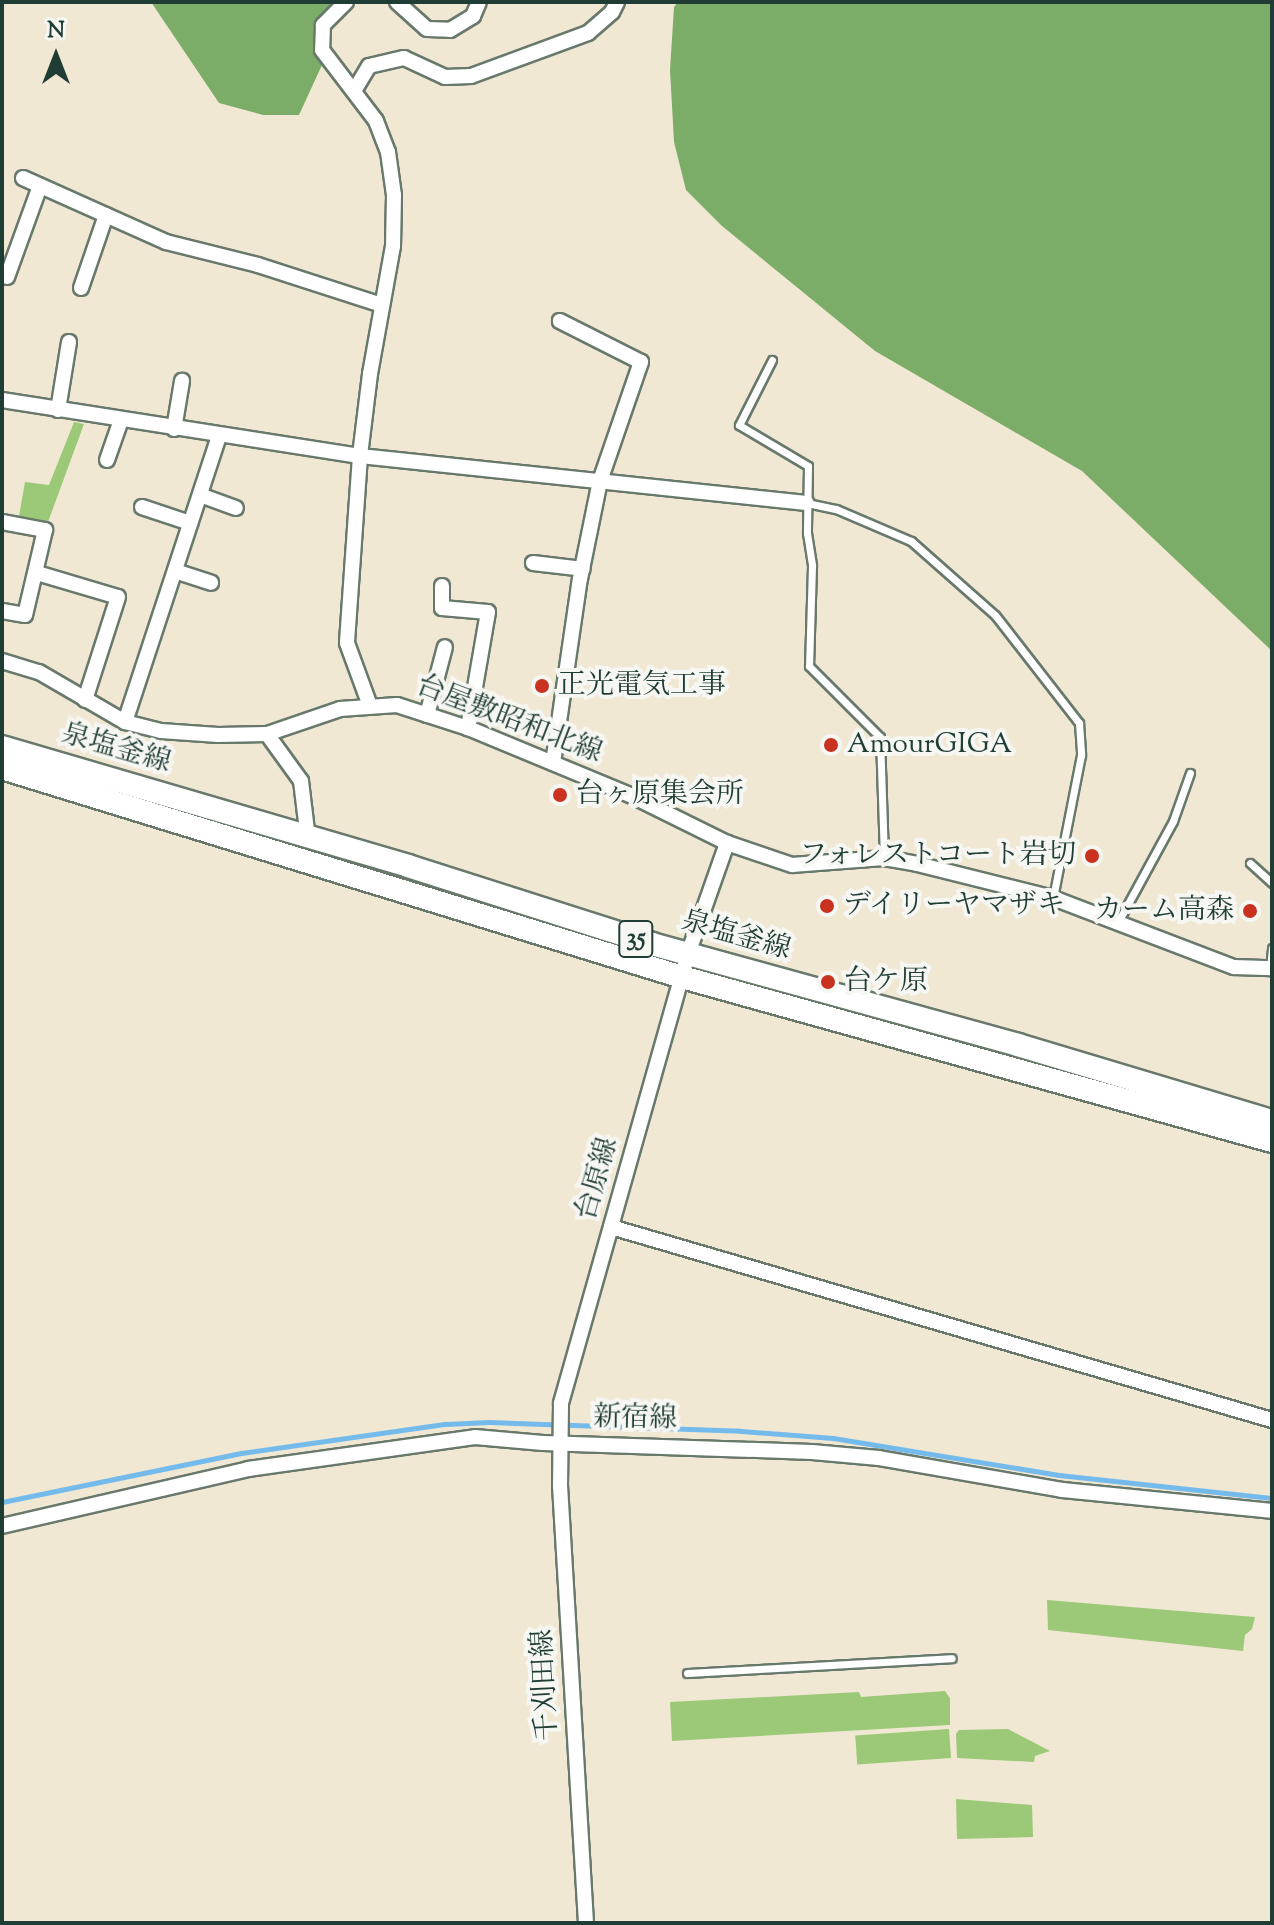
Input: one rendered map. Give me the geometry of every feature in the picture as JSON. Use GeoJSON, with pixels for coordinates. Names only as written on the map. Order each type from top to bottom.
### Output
{"type":"FeatureCollection","features":[{"type":"Feature","properties":{"kind":"main road","name":"泉塩釜線"},"geometry":{"type":"LineString","coordinates":[[2,747],[408,866],[688,954],[1018,1045],[1272,1121]]}},
{"type":"Feature","properties":{"kind":"main road","name":"泉塩釜線"},"geometry":{"type":"LineString","coordinates":[[2,768],[682,977],[1272,1141]]}},
{"type":"Feature","properties":{"kind":"street"},"geometry":{"type":"LineString","coordinates":[[346,2],[323,25],[322,50],[376,121],[384,142],[394,195],[393,246],[360,456],[347,643],[370,706]]}},
{"type":"Feature","properties":{"kind":"street"},"geometry":{"type":"LineString","coordinates":[[397,2],[427,29],[450,30],[473,16],[479,2]]}},
{"type":"Feature","properties":{"kind":"street"},"geometry":{"type":"LineString","coordinates":[[354,91],[369,66],[404,58],[445,77],[471,76],[588,33],[612,12],[617,2]]}},
{"type":"Feature","properties":{"kind":"street"},"geometry":{"type":"LineString","coordinates":[[23,178],[166,242],[258,265],[382,305]]}},
{"type":"Feature","properties":{"kind":"street"},"geometry":{"type":"LineString","coordinates":[[7,277],[40,186]]}},
{"type":"Feature","properties":{"kind":"street"},"geometry":{"type":"LineString","coordinates":[[81,288],[106,215]]}},
{"type":"Feature","properties":{"kind":"street"},"geometry":{"type":"LineString","coordinates":[[553,763],[600,481],[641,362],[560,321]]}},
{"type":"Feature","properties":{"kind":"street"},"geometry":{"type":"LineString","coordinates":[[58,410],[69,342]]}},
{"type":"Feature","properties":{"kind":"street"},"geometry":{"type":"LineString","coordinates":[[174,429],[182,381]]}},
{"type":"Feature","properties":{"kind":"street"},"geometry":{"type":"LineString","coordinates":[[2,400],[360,456],[807,503]]}},
{"type":"Feature","properties":{"kind":"street"},"geometry":{"type":"LineString","coordinates":[[107,460],[121,420]]}},
{"type":"Feature","properties":{"kind":"street"},"geometry":{"type":"LineString","coordinates":[[125,722],[219,436]]}},
{"type":"Feature","properties":{"kind":"street"},"geometry":{"type":"LineString","coordinates":[[200,495],[236,508]]}},
{"type":"Feature","properties":{"kind":"street"},"geometry":{"type":"LineString","coordinates":[[142,507],[190,523]]}},
{"type":"Feature","properties":{"kind":"street"},"geometry":{"type":"LineString","coordinates":[[2,522],[45,530],[25,615],[2,611]]}},
{"type":"Feature","properties":{"kind":"street"},"geometry":{"type":"LineString","coordinates":[[533,563],[583,569]]}},
{"type":"Feature","properties":{"kind":"street"},"geometry":{"type":"LineString","coordinates":[[175,571],[211,583]]}},
{"type":"Feature","properties":{"kind":"street"},"geometry":{"type":"LineString","coordinates":[[37,573],[118,597],[85,700]]}},
{"type":"Feature","properties":{"kind":"street"},"geometry":{"type":"LineString","coordinates":[[442,586],[442,608],[488,612],[468,728]]}},
{"type":"Feature","properties":{"kind":"street"},"geometry":{"type":"LineString","coordinates":[[427,715],[445,647]]}},
{"type":"Feature","properties":{"kind":"street","name":"台屋敷昭和北線"},"geometry":{"type":"LineString","coordinates":[[2,661],[39,672],[125,722],[161,731],[267,734],[340,709],[397,705],[468,728],[632,796],[727,843],[792,865],[884,858],[1053,898],[1234,967],[1271,968]]}},
{"type":"Feature","properties":{"kind":"street"},"geometry":{"type":"LineString","coordinates":[[267,734],[301,781],[308,839]]}},
{"type":"Feature","properties":{"kind":"street","name":"台原線"},"geometry":{"type":"LineString","coordinates":[[558,1439],[561,1403],[688,954],[727,843]]}},
{"type":"Feature","properties":{"kind":"street"},"geometry":{"type":"LineString","coordinates":[[611,1227],[1272,1420]]}},
{"type":"Feature","properties":{"kind":"street","name":"新宿線"},"geometry":{"type":"LineString","coordinates":[[2,1526],[248,1469],[475,1437],[682,1445],[879,1458],[1062,1490],[1272,1511]]}},
{"type":"Feature","properties":{"kind":"street","name":"千刈田線"},"geometry":{"type":"LineString","coordinates":[[558,1439],[586,1923]]}},
{"type":"Feature","properties":{"kind":"lane"},"geometry":{"type":"LineString","coordinates":[[772,360],[739,425],[808,466],[807,503],[812,566],[809,666],[880,737],[884,858]]}},
{"type":"Feature","properties":{"kind":"lane"},"geometry":{"type":"LineString","coordinates":[[807,503],[836,509],[911,541],[995,615],[1079,723],[1081,755],[1053,898]]}},
{"type":"Feature","properties":{"kind":"lane"},"geometry":{"type":"LineString","coordinates":[[1117,924],[1173,821],[1190,773]]}},
{"type":"Feature","properties":{"kind":"lane"},"geometry":{"type":"LineString","coordinates":[[1250,863],[1272,883]]}},
{"type":"Feature","properties":{"kind":"lane"},"geometry":{"type":"LineString","coordinates":[[1271,968],[1272,948]]}},
{"type":"Feature","properties":{"kind":"lane"},"geometry":{"type":"LineString","coordinates":[[687,1673],[952,1658]]}},
{"type":"Feature","properties":{"kind":"green space"},"geometry":{"type":"Polygon","coordinates":[[[151,2],[331,2],[318,25],[313,47],[322,65],[299,115],[263,115],[219,103],[151,2]]]}},
{"type":"Feature","properties":{"kind":"green space"},"geometry":{"type":"Polygon","coordinates":[[[678,2],[1272,2],[1272,651],[1082,471],[875,351],[722,226],[686,190],[674,142],[670,70],[674,7],[678,2]]]}},
{"type":"Feature","properties":{"kind":"green space"},"geometry":{"type":"Polygon","coordinates":[[[74,422],[84,424],[48,522],[19,516],[25,482],[49,485],[74,422]]]}},
{"type":"Feature","properties":{"kind":"green space"},"geometry":{"type":"Polygon","coordinates":[[[1047,1600],[1255,1617],[1252,1629],[1245,1635],[1243,1651],[1048,1630],[1047,1600]]]}},
{"type":"Feature","properties":{"kind":"green space"},"geometry":{"type":"Polygon","coordinates":[[[945,1691],[950,1698],[950,1725],[672,1741],[670,1702],[859,1692],[861,1697],[945,1691]]]}},
{"type":"Feature","properties":{"kind":"green space"},"geometry":{"type":"Polygon","coordinates":[[[949,1729],[951,1758],[857,1764],[855,1736],[949,1729]]]}},
{"type":"Feature","properties":{"kind":"green space"},"geometry":{"type":"Polygon","coordinates":[[[1008,1729],[1050,1751],[1035,1756],[1034,1762],[957,1758],[956,1734],[959,1730],[1008,1729]]]}},
{"type":"Feature","properties":{"kind":"green space"},"geometry":{"type":"Polygon","coordinates":[[[956,1799],[1032,1805],[1033,1837],[957,1839],[956,1799]]]}},
{"type":"Feature","properties":{"kind":"waterway"},"geometry":{"type":"LineString","coordinates":[[2,1502],[241,1453],[446,1424],[489,1422],[741,1431],[833,1438],[1059,1475],[1272,1498]]}},
{"type":"Feature","properties":{"kind":"place","name":"正光電気工事"},"geometry":{"type":"Point","coordinates":[542,686]}},
{"type":"Feature","properties":{"kind":"place","name":"AmourGIGA"},"geometry":{"type":"Point","coordinates":[831,745]}},
{"type":"Feature","properties":{"kind":"place","name":"台ヶ原集会所"},"geometry":{"type":"Point","coordinates":[560,795]}},
{"type":"Feature","properties":{"kind":"place","name":"フォレストコート岩切"},"geometry":{"type":"Point","coordinates":[1092,856]}},
{"type":"Feature","properties":{"kind":"place","name":"デイリーヤマザキ"},"geometry":{"type":"Point","coordinates":[827,906]}},
{"type":"Feature","properties":{"kind":"place","name":"カーム高森"},"geometry":{"type":"Point","coordinates":[1250,911]}},
{"type":"Feature","properties":{"kind":"place","name":"台ケ原"},"geometry":{"type":"Point","coordinates":[828,982]}}]}
